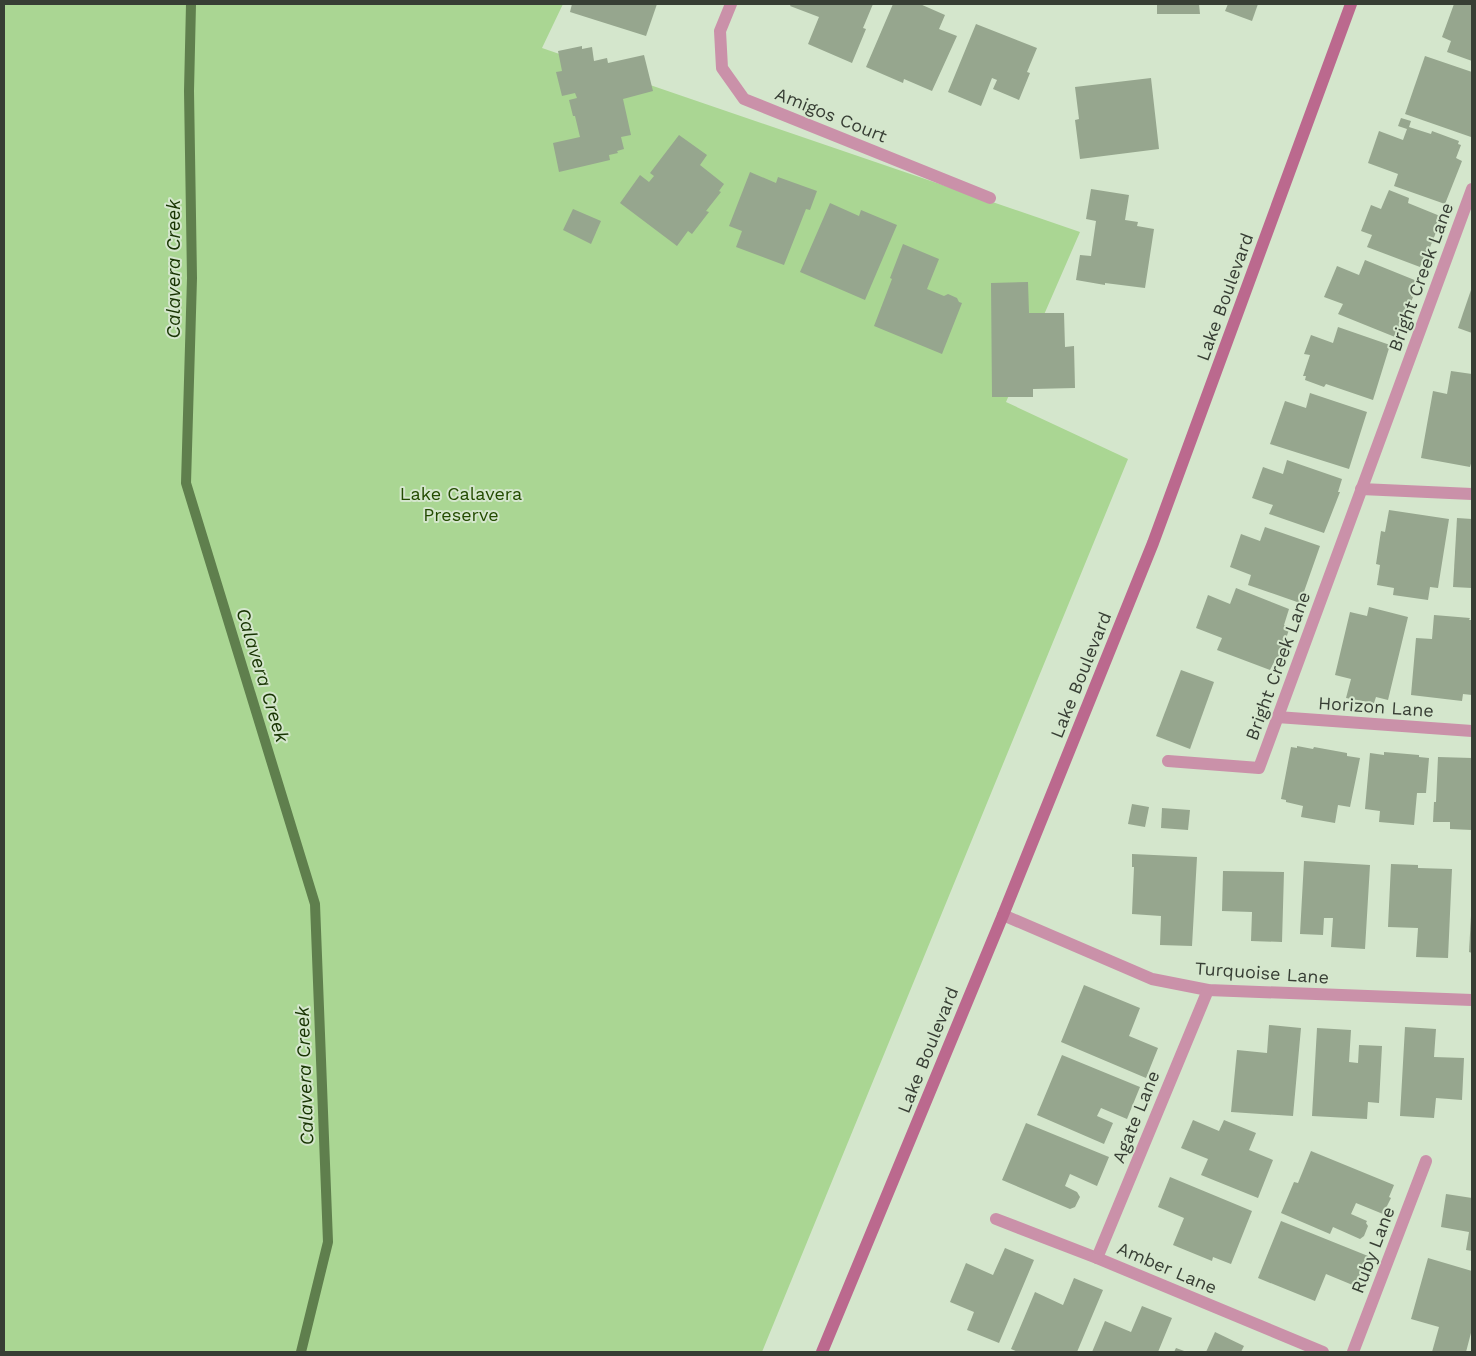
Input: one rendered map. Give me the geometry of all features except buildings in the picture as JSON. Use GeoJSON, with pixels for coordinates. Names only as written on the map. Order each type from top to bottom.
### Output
{"type":"FeatureCollection","features":[{"type":"Feature","properties":{"kind":"main road","name":"Lake Boulevard"},"geometry":{"type":"LineString","coordinates":[[822,1352],[1003,915],[1153,543],[1351,4]]}},
{"type":"Feature","properties":{"kind":"street","name":"Amigos Court"},"geometry":{"type":"LineString","coordinates":[[728,9],[720,31],[722,68],[744,99],[990,198]]}},
{"type":"Feature","properties":{"kind":"street","name":"Bright Creek Lane"},"geometry":{"type":"LineString","coordinates":[[1168,761],[1259,768],[1472,189]]}},
{"type":"Feature","properties":{"kind":"street"},"geometry":{"type":"LineString","coordinates":[[1361,489],[1472,494]]}},
{"type":"Feature","properties":{"kind":"street","name":"Horizon Lane"},"geometry":{"type":"LineString","coordinates":[[1277,717],[1472,731]]}},
{"type":"Feature","properties":{"kind":"street","name":"Turquoise Lane"},"geometry":{"type":"LineString","coordinates":[[1003,915],[1152,979],[1208,990],[1472,1000]]}},
{"type":"Feature","properties":{"kind":"street","name":"Agate Lane"},"geometry":{"type":"LineString","coordinates":[[1097,1258],[1208,990]]}},
{"type":"Feature","properties":{"kind":"street","name":"Ruby Lane"},"geometry":{"type":"LineString","coordinates":[[1353,1352],[1426,1161]]}},
{"type":"Feature","properties":{"kind":"street","name":"Amber Lane"},"geometry":{"type":"LineString","coordinates":[[996,1219],[1097,1258],[1323,1352]]}},
{"type":"Feature","properties":{"kind":"green space","name":"Lake Calavera Preserve"},"geometry":{"type":"Polygon","coordinates":[[[4,4],[563,4],[542,48],[1080,232],[1006,402],[1128,459],[762,1352],[4,1352],[4,4]]]}},
{"type":"Feature","properties":{"kind":"waterway","name":"Calavera Creek"},"geometry":{"type":"LineString","coordinates":[[191,4],[189,91],[192,278],[186,483],[315,904],[328,1242],[301,1352]]}}]}
